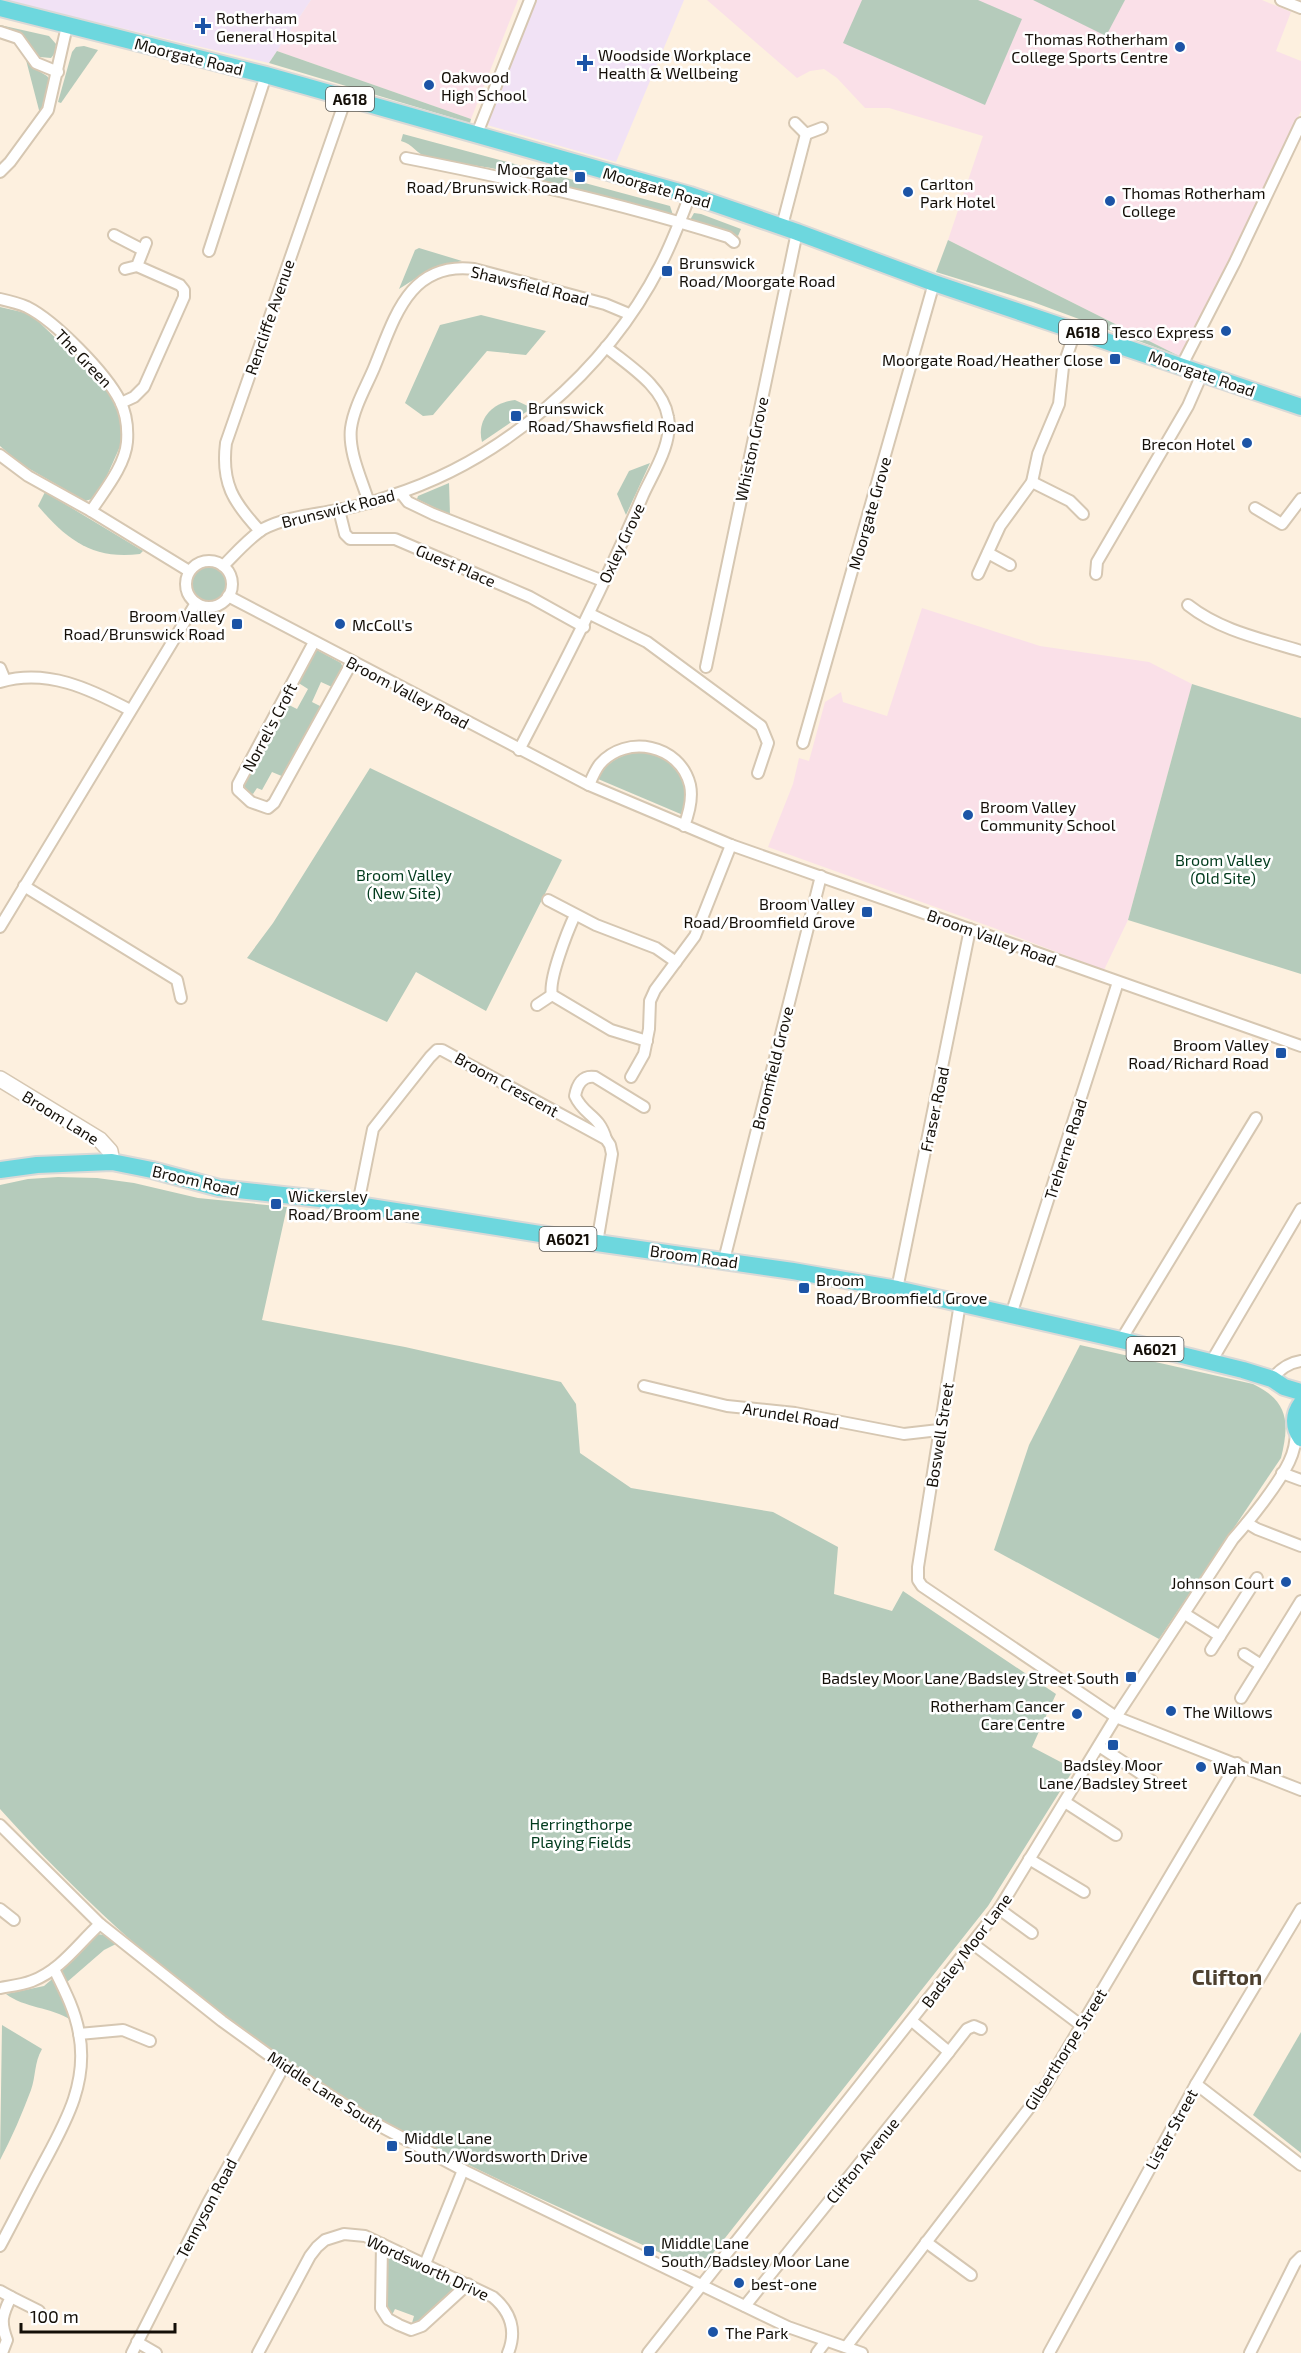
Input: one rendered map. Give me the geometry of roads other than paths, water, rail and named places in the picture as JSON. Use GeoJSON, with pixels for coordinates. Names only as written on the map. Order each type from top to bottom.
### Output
{"type":"FeatureCollection","features":[{"type":"Feature","properties":{"kind":"main road","name":"Moorgate Road"},"geometry":{"type":"LineString","coordinates":[[0,8],[266,75],[690,195],[790,229],[934,283],[1076,329],[1202,374],[1300,404]]}},
{"type":"Feature","properties":{"kind":"main road","name":"Broom Lane"},"geometry":{"type":"LineString","coordinates":[[0,1079],[100,1140],[110,1151],[112,1162]]}},
{"type":"Feature","properties":{"kind":"main road","name":"Broom Road"},"geometry":{"type":"LineString","coordinates":[[112,1162],[219,1188],[358,1204],[897,1289],[1211,1362],[1301,1392]]}},
{"type":"Feature","properties":{"kind":"main road","name":"A6021"},"geometry":{"type":"LineString","coordinates":[[0,1170],[37,1165],[112,1162]]}},
{"type":"Feature","properties":{"kind":"main road"},"geometry":{"type":"LineString","coordinates":[[1278,1383],[1292,1402],[1298,1422]]}},
{"type":"Feature","properties":{"kind":"street"},"geometry":{"type":"LineString","coordinates":[[476,136],[530,0]]}},
{"type":"Feature","properties":{"kind":"street"},"geometry":{"type":"LineString","coordinates":[[1281,0],[1301,8]]}},
{"type":"Feature","properties":{"kind":"street"},"geometry":{"type":"LineString","coordinates":[[0,172],[48,110],[67,26]]}},
{"type":"Feature","properties":{"kind":"street"},"geometry":{"type":"LineString","coordinates":[[0,32],[18,38],[36,63],[58,72]]}},
{"type":"Feature","properties":{"kind":"street"},"geometry":{"type":"LineString","coordinates":[[208,251],[266,75]]}},
{"type":"Feature","properties":{"kind":"street","name":"Rencliffe Avenue"},"geometry":{"type":"LineString","coordinates":[[260,531],[237,506],[231,493],[224,470],[226,442],[346,98]]}},
{"type":"Feature","properties":{"kind":"street"},"geometry":{"type":"LineString","coordinates":[[795,123],[806,134],[822,128]]}},
{"type":"Feature","properties":{"kind":"street"},"geometry":{"type":"LineString","coordinates":[[1181,367],[1235,262],[1301,123]]}},
{"type":"Feature","properties":{"kind":"street","name":"Whiston Grove"},"geometry":{"type":"LineString","coordinates":[[706,667],[806,134]]}},
{"type":"Feature","properties":{"kind":"street","name":"Moorgate Road"},"geometry":{"type":"LineString","coordinates":[[406,158],[492,174],[680,222],[728,237],[734,242]]}},
{"type":"Feature","properties":{"kind":"street","name":"Brunswick Road"},"geometry":{"type":"LineString","coordinates":[[223,566],[260,531],[287,519],[339,510],[401,493],[476,458],[519,430],[560,396],[606,346],[659,267],[690,195]]}},
{"type":"Feature","properties":{"kind":"street"},"geometry":{"type":"LineString","coordinates":[[114,235],[144,247],[137,266]]}},
{"type":"Feature","properties":{"kind":"street"},"geometry":{"type":"LineString","coordinates":[[122,403],[134,397],[144,387],[184,297],[184,290],[180,285],[137,266],[125,269]]}},
{"type":"Feature","properties":{"kind":"street","name":"Shawsfield Road"},"geometry":{"type":"LineString","coordinates":[[369,503],[351,440],[354,416],[401,303],[420,283],[447,270],[461,267],[611,305],[629,314]]}},
{"type":"Feature","properties":{"kind":"street","name":"Moorgate Grove"},"geometry":{"type":"LineString","coordinates":[[803,743],[934,283]]}},
{"type":"Feature","properties":{"kind":"street","name":"The Green"},"geometry":{"type":"LineString","coordinates":[[0,299],[27,307],[45,319],[104,377],[122,403],[127,428],[126,449],[117,469],[91,511]]}},
{"type":"Feature","properties":{"kind":"street"},"geometry":{"type":"LineString","coordinates":[[978,574],[1000,526],[1032,482],[1038,454],[1059,404],[1062,367],[1076,329]]}},
{"type":"Feature","properties":{"kind":"street","name":"Oxley Grove"},"geometry":{"type":"LineString","coordinates":[[519,750],[584,627],[663,449],[669,427],[666,409],[657,392],[606,346]]}},
{"type":"Feature","properties":{"kind":"street"},"geometry":{"type":"LineString","coordinates":[[1096,574],[1097,562],[1188,406],[1202,374]]}},
{"type":"Feature","properties":{"kind":"street"},"geometry":{"type":"LineString","coordinates":[[0,455],[28,476],[91,511],[189,571]]}},
{"type":"Feature","properties":{"kind":"street"},"geometry":{"type":"LineString","coordinates":[[1032,482],[1070,501],[1083,514]]}},
{"type":"Feature","properties":{"kind":"street"},"geometry":{"type":"LineString","coordinates":[[401,493],[408,502],[433,514],[603,581]]}},
{"type":"Feature","properties":{"kind":"street"},"geometry":{"type":"LineString","coordinates":[[1255,508],[1282,524],[1301,499]]}},
{"type":"Feature","properties":{"kind":"street","name":"Guest Place"},"geometry":{"type":"LineString","coordinates":[[339,510],[345,534],[350,538],[394,539],[530,597],[584,627]]}},
{"type":"Feature","properties":{"kind":"street"},"geometry":{"type":"LineString","coordinates":[[988,553],[1010,565]]}},
{"type":"Feature","properties":{"kind":"street"},"geometry":{"type":"LineString","coordinates":[[209,561],[223,566],[228,571],[232,584],[228,596],[217,606],[202,606],[196,603],[187,592],[186,578],[189,571],[201,562],[209,561]]}},
{"type":"Feature","properties":{"kind":"street","name":"Broom Valley Road"},"geometry":{"type":"LineString","coordinates":[[228,596],[588,785],[684,826],[730,845],[1301,1046]]}},
{"type":"Feature","properties":{"kind":"street"},"geometry":{"type":"LineString","coordinates":[[0,927],[196,603]]}},
{"type":"Feature","properties":{"kind":"street"},"geometry":{"type":"LineString","coordinates":[[1188,605],[1198,613],[1227,628],[1301,651]]}},
{"type":"Feature","properties":{"kind":"street"},"geometry":{"type":"LineString","coordinates":[[590,614],[647,642],[761,726],[768,743],[758,773]]}},
{"type":"Feature","properties":{"kind":"street","name":"Norrel's Croft"},"geometry":{"type":"LineString","coordinates":[[315,642],[238,784],[238,790],[251,802],[268,808],[274,803],[352,662]]}},
{"type":"Feature","properties":{"kind":"street"},"geometry":{"type":"LineString","coordinates":[[0,668],[2,681],[28,678],[68,682],[94,691],[130,710]]}},
{"type":"Feature","properties":{"kind":"street"},"geometry":{"type":"LineString","coordinates":[[588,785],[600,765],[615,753],[635,746],[660,750],[681,766],[690,785],[690,803],[684,826]]}},
{"type":"Feature","properties":{"kind":"street"},"geometry":{"type":"LineString","coordinates":[[631,1077],[640,1063],[647,1041],[650,1001],[654,990],[676,963],[701,924],[730,845]]}},
{"type":"Feature","properties":{"kind":"street","name":"Broomfield Grove"},"geometry":{"type":"LineString","coordinates":[[724,1260],[821,876]]}},
{"type":"Feature","properties":{"kind":"street"},"geometry":{"type":"LineString","coordinates":[[24,885],[177,980],[181,998]]}},
{"type":"Feature","properties":{"kind":"street"},"geometry":{"type":"LineString","coordinates":[[548,900],[575,915],[656,948],[676,963]]}},
{"type":"Feature","properties":{"kind":"street"},"geometry":{"type":"LineString","coordinates":[[552,994],[551,985],[563,940],[575,915]]}},
{"type":"Feature","properties":{"kind":"street","name":"Fraser Road"},"geometry":{"type":"LineString","coordinates":[[897,1289],[970,929]]}},
{"type":"Feature","properties":{"kind":"street","name":"Treherne Road"},"geometry":{"type":"LineString","coordinates":[[1011,1315],[1118,982]]}},
{"type":"Feature","properties":{"kind":"street"},"geometry":{"type":"LineString","coordinates":[[552,994],[621,1035],[647,1041]]}},
{"type":"Feature","properties":{"kind":"street"},"geometry":{"type":"LineString","coordinates":[[537,1005],[552,994]]}},
{"type":"Feature","properties":{"kind":"street","name":"Broom Crescent"},"geometry":{"type":"LineString","coordinates":[[358,1204],[373,1129],[437,1050],[450,1053],[606,1139]]}},
{"type":"Feature","properties":{"kind":"street"},"geometry":{"type":"LineString","coordinates":[[597,1243],[612,1154],[603,1126],[583,1108],[575,1096],[576,1090],[583,1078],[595,1077],[644,1107]]}},
{"type":"Feature","properties":{"kind":"street"},"geometry":{"type":"LineString","coordinates":[[1121,1340],[1256,1118]]}},
{"type":"Feature","properties":{"kind":"street"},"geometry":{"type":"LineString","coordinates":[[1211,1362],[1301,1209]]}},
{"type":"Feature","properties":{"kind":"street","name":"Boswell Street"},"geometry":{"type":"LineString","coordinates":[[960,1303],[918,1567],[918,1580],[922,1586],[1116,1717]]}},
{"type":"Feature","properties":{"kind":"street"},"geometry":{"type":"LineString","coordinates":[[1278,1383],[1281,1368],[1301,1361]]}},
{"type":"Feature","properties":{"kind":"street","name":"Arundel Road"},"geometry":{"type":"LineString","coordinates":[[644,1386],[727,1406],[795,1413],[904,1434],[939,1430]]}},
{"type":"Feature","properties":{"kind":"street","name":"Badsley Moor Lane"},"geometry":{"type":"LineString","coordinates":[[648,2353],[999,1909],[1116,1717],[1233,1539],[1247,1523],[1289,1462],[1298,1422]]}},
{"type":"Feature","properties":{"kind":"street","name":"Badsley Moor Lane"},"geometry":{"type":"LineString","coordinates":[[1289,1462],[1301,1454]]}},
{"type":"Feature","properties":{"kind":"street"},"geometry":{"type":"LineString","coordinates":[[1282,1473],[1301,1480]]}},
{"type":"Feature","properties":{"kind":"street"},"geometry":{"type":"LineString","coordinates":[[1247,1523],[1301,1546]]}},
{"type":"Feature","properties":{"kind":"street"},"geometry":{"type":"LineString","coordinates":[[1212,1650],[1257,1578]]}},
{"type":"Feature","properties":{"kind":"street"},"geometry":{"type":"LineString","coordinates":[[1240,1698],[1301,1601]]}},
{"type":"Feature","properties":{"kind":"street"},"geometry":{"type":"LineString","coordinates":[[1185,1614],[1220,1636]]}},
{"type":"Feature","properties":{"kind":"street"},"geometry":{"type":"LineString","coordinates":[[1244,1654],[1261,1665]]}},
{"type":"Feature","properties":{"kind":"street"},"geometry":{"type":"LineString","coordinates":[[1116,1717],[1301,1790]]}},
{"type":"Feature","properties":{"kind":"street"},"geometry":{"type":"LineString","coordinates":[[1099,1746],[1152,1781]]}},
{"type":"Feature","properties":{"kind":"street","name":"Gilberthorpe Street"},"geometry":{"type":"LineString","coordinates":[[846,2347],[1043,2090],[1237,1763]]}},
{"type":"Feature","properties":{"kind":"street"},"geometry":{"type":"LineString","coordinates":[[1065,1802],[1116,1835]]}},
{"type":"Feature","properties":{"kind":"street","name":"Middle Lane South"},"geometry":{"type":"LineString","coordinates":[[0,1825],[100,1924],[222,2021],[284,2066],[365,2118],[463,2170],[788,2327],[862,2353]]}},
{"type":"Feature","properties":{"kind":"street"},"geometry":{"type":"LineString","coordinates":[[1029,1859],[1084,1892]]}},
{"type":"Feature","properties":{"kind":"street"},"geometry":{"type":"LineString","coordinates":[[999,1909],[1032,1933]]}},
{"type":"Feature","properties":{"kind":"street","name":"Lister Street"},"geometry":{"type":"LineString","coordinates":[[1049,2353],[1196,2084],[1301,1909]]}},
{"type":"Feature","properties":{"kind":"street"},"geometry":{"type":"LineString","coordinates":[[0,1912],[14,1920]]}},
{"type":"Feature","properties":{"kind":"street"},"geometry":{"type":"LineString","coordinates":[[0,1988],[32,1981],[54,1969],[100,1924]]}},
{"type":"Feature","properties":{"kind":"street"},"geometry":{"type":"LineString","coordinates":[[973,1944],[1082,2026]]}},
{"type":"Feature","properties":{"kind":"street"},"geometry":{"type":"LineString","coordinates":[[0,2246],[73,2106],[79,2087],[81,2064],[79,2034],[70,2001],[54,1969]]}},
{"type":"Feature","properties":{"kind":"street"},"geometry":{"type":"LineString","coordinates":[[912,2021],[949,2052]]}},
{"type":"Feature","properties":{"kind":"street","name":"Clifton Avenue"},"geometry":{"type":"LineString","coordinates":[[745,2306],[970,2027],[981,2029]]}},
{"type":"Feature","properties":{"kind":"street"},"geometry":{"type":"LineString","coordinates":[[79,2034],[123,2030],[150,2041]]}},
{"type":"Feature","properties":{"kind":"street","name":"Tennyson Road"},"geometry":{"type":"LineString","coordinates":[[132,2353],[207,2204],[284,2066]]}},
{"type":"Feature","properties":{"kind":"street"},"geometry":{"type":"LineString","coordinates":[[1196,2084],[1301,2165]]}},
{"type":"Feature","properties":{"kind":"street"},"geometry":{"type":"LineString","coordinates":[[425,2264],[463,2170]]}},
{"type":"Feature","properties":{"kind":"street","name":"Wordsworth Drive"},"geometry":{"type":"LineString","coordinates":[[258,2353],[305,2264],[317,2247],[325,2240],[344,2234],[365,2236],[493,2297],[507,2311],[512,2330],[508,2353]]}},
{"type":"Feature","properties":{"kind":"street"},"geometry":{"type":"LineString","coordinates":[[927,2242],[970,2275]]}},
{"type":"Feature","properties":{"kind":"street"},"geometry":{"type":"LineString","coordinates":[[382,2244],[381,2308],[388,2319],[399,2325],[411,2330],[422,2326],[468,2284]]}},
{"type":"Feature","properties":{"kind":"street"},"geometry":{"type":"LineString","coordinates":[[1250,2353],[1295,2263],[1301,2257]]}},
{"type":"Feature","properties":{"kind":"street"},"geometry":{"type":"LineString","coordinates":[[0,2291],[39,2311]]}},
{"type":"Feature","properties":{"kind":"street"},"geometry":{"type":"LineString","coordinates":[[2,2353],[7,2340],[2,2331],[1,2318],[11,2297]]}},
{"type":"Feature","properties":{"kind":"street"},"geometry":{"type":"LineString","coordinates":[[817,2353],[826,2341]]}},
{"type":"Feature","properties":{"kind":"street"},"geometry":{"type":"LineString","coordinates":[[137,2342],[156,2353]]}},
{"type":"Feature","properties":{"kind":"place","name":"Rotherham General Hospital"},"geometry":{"type":"Point","coordinates":[203,26]}},
{"type":"Feature","properties":{"kind":"place","name":"Thomas Rotherham College Sports Centre"},"geometry":{"type":"Point","coordinates":[1180,47]}},
{"type":"Feature","properties":{"kind":"place","name":"Woodside Workplace Health & Wellbeing"},"geometry":{"type":"Point","coordinates":[585,63]}},
{"type":"Feature","properties":{"kind":"place","name":"Oakwood High School"},"geometry":{"type":"Point","coordinates":[429,85]}},
{"type":"Feature","properties":{"kind":"place","name":"Moorgate Road/Brunswick Road"},"geometry":{"type":"Point","coordinates":[580,177]}},
{"type":"Feature","properties":{"kind":"place","name":"Carlton Park Hotel"},"geometry":{"type":"Point","coordinates":[908,192]}},
{"type":"Feature","properties":{"kind":"place","name":"Thomas Rotherham College"},"geometry":{"type":"Point","coordinates":[1110,201]}},
{"type":"Feature","properties":{"kind":"place","name":"Brunswick Road/Moorgate Road"},"geometry":{"type":"Point","coordinates":[667,271]}},
{"type":"Feature","properties":{"kind":"place","name":"Tesco Express"},"geometry":{"type":"Point","coordinates":[1226,331]}},
{"type":"Feature","properties":{"kind":"place","name":"Moorgate Road/Heather Close"},"geometry":{"type":"Point","coordinates":[1115,359]}},
{"type":"Feature","properties":{"kind":"place","name":"Brunswick Road/Shawsfield Road"},"geometry":{"type":"Point","coordinates":[516,416]}},
{"type":"Feature","properties":{"kind":"place","name":"Brecon Hotel"},"geometry":{"type":"Point","coordinates":[1247,443]}},
{"type":"Feature","properties":{"kind":"place","name":"Broom Valley Road/Brunswick Road"},"geometry":{"type":"Point","coordinates":[237,624]}},
{"type":"Feature","properties":{"kind":"place","name":"McColl's"},"geometry":{"type":"Point","coordinates":[340,624]}},
{"type":"Feature","properties":{"kind":"place","name":"Broom Valley Community School"},"geometry":{"type":"Point","coordinates":[968,815]}},
{"type":"Feature","properties":{"kind":"place","name":"Broom Valley Road/Broomfield Grove"},"geometry":{"type":"Point","coordinates":[867,912]}},
{"type":"Feature","properties":{"kind":"place","name":"Broom Valley Road/Richard Road"},"geometry":{"type":"Point","coordinates":[1281,1053]}},
{"type":"Feature","properties":{"kind":"place","name":"Wickersley Road/Broom Lane"},"geometry":{"type":"Point","coordinates":[276,1204]}},
{"type":"Feature","properties":{"kind":"place","name":"Broom Road/Broomfield Grove"},"geometry":{"type":"Point","coordinates":[804,1288]}},
{"type":"Feature","properties":{"kind":"place","name":"Johnson Court"},"geometry":{"type":"Point","coordinates":[1286,1582]}},
{"type":"Feature","properties":{"kind":"place","name":"Badsley Moor Lane/Badsley Street South"},"geometry":{"type":"Point","coordinates":[1131,1677]}},
{"type":"Feature","properties":{"kind":"place","name":"The Willows"},"geometry":{"type":"Point","coordinates":[1171,1711]}},
{"type":"Feature","properties":{"kind":"place","name":"Rotherham Cancer Care Centre"},"geometry":{"type":"Point","coordinates":[1077,1714]}},
{"type":"Feature","properties":{"kind":"place","name":"Badsley Moor Lane/Badsley Street"},"geometry":{"type":"Point","coordinates":[1113,1745]}},
{"type":"Feature","properties":{"kind":"place","name":"Wah Man"},"geometry":{"type":"Point","coordinates":[1201,1767]}},
{"type":"Feature","properties":{"kind":"place","name":"Middle Lane South/Wordsworth Drive"},"geometry":{"type":"Point","coordinates":[392,2146]}},
{"type":"Feature","properties":{"kind":"place","name":"Middle Lane South/Badsley Moor Lane"},"geometry":{"type":"Point","coordinates":[649,2251]}},
{"type":"Feature","properties":{"kind":"place","name":"best-one"},"geometry":{"type":"Point","coordinates":[739,2283]}},
{"type":"Feature","properties":{"kind":"place","name":"The Park"},"geometry":{"type":"Point","coordinates":[713,2332]}},
{"type":"Feature","properties":{"kind":"district","name":"Clifton"},"geometry":{"type":"Point","coordinates":[1227,1976]}},
{"type":"Feature","properties":{"kind":"park label","name":"Broom Valley (Old Site)"},"geometry":{"type":"Point","coordinates":[1223,868]}},
{"type":"Feature","properties":{"kind":"park label","name":"Broom Valley (New Site)"},"geometry":{"type":"Point","coordinates":[404,883]}},
{"type":"Feature","properties":{"kind":"park label","name":"Herringthorpe Playing Fields"},"geometry":{"type":"Point","coordinates":[581,1832]}}]}
